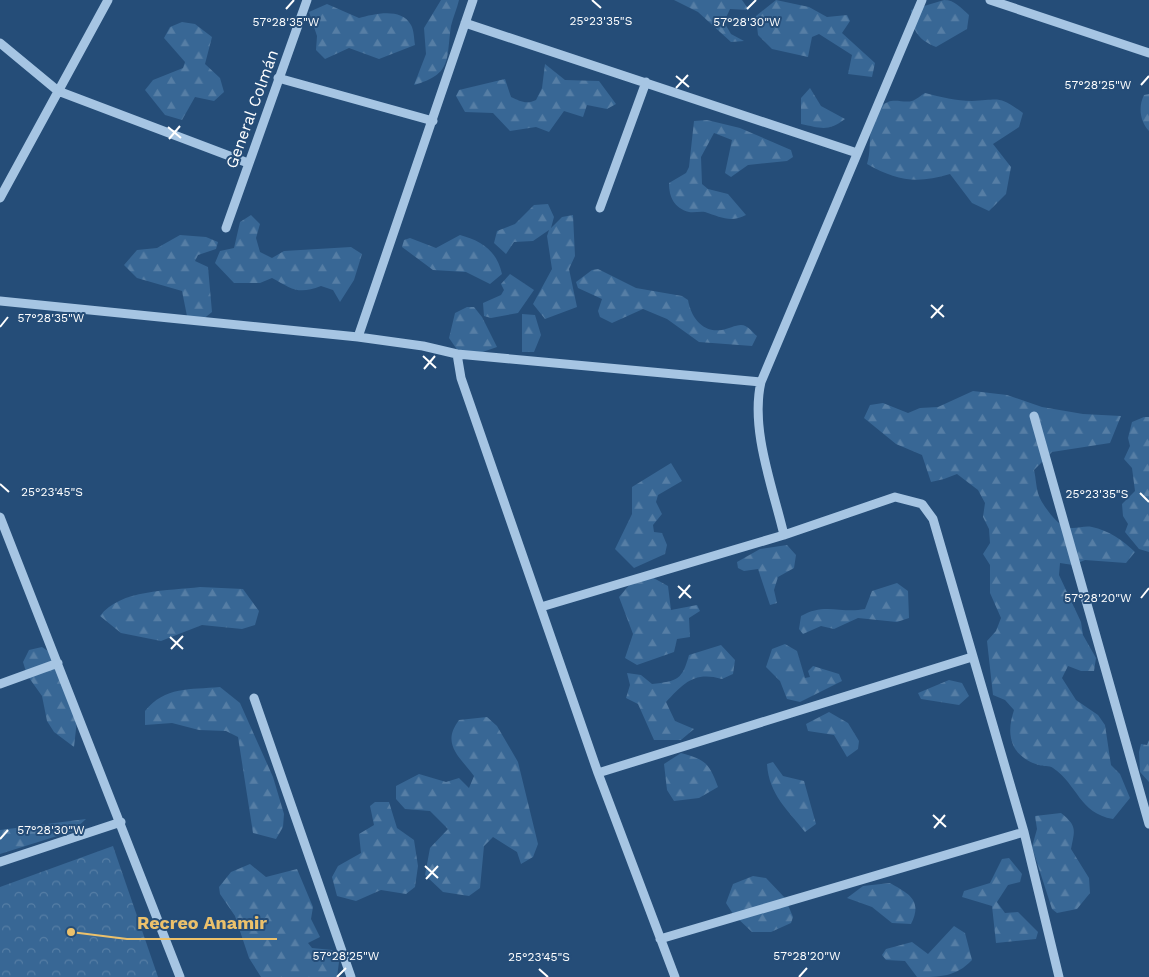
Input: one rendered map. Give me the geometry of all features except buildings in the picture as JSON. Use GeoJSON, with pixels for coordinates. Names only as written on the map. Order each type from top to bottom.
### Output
{"type":"FeatureCollection","features":[{"type":"Feature","properties":{"kind":"street"},"geometry":{"type":"LineString","coordinates":[[0,198],[108,0]]}},
{"type":"Feature","properties":{"kind":"street","name":"General Colmán"},"geometry":{"type":"LineString","coordinates":[[226,228],[307,0]]}},
{"type":"Feature","properties":{"kind":"street"},"geometry":{"type":"LineString","coordinates":[[358,337],[473,0]]}},
{"type":"Feature","properties":{"kind":"street"},"geometry":{"type":"LineString","coordinates":[[784,534],[759,431],[756,400],[761,382],[922,0]]}},
{"type":"Feature","properties":{"kind":"street"},"geometry":{"type":"LineString","coordinates":[[990,0],[1149,54]]}},
{"type":"Feature","properties":{"kind":"street"},"geometry":{"type":"LineString","coordinates":[[465,23],[857,153]]}},
{"type":"Feature","properties":{"kind":"street"},"geometry":{"type":"LineString","coordinates":[[0,43],[58,91],[248,163]]}},
{"type":"Feature","properties":{"kind":"street"},"geometry":{"type":"LineString","coordinates":[[278,78],[433,121]]}},
{"type":"Feature","properties":{"kind":"street"},"geometry":{"type":"LineString","coordinates":[[600,208],[646,82]]}},
{"type":"Feature","properties":{"kind":"street"},"geometry":{"type":"LineString","coordinates":[[0,301],[358,337],[423,346],[457,354],[761,382]]}},
{"type":"Feature","properties":{"kind":"street"},"geometry":{"type":"LineString","coordinates":[[457,354],[462,378],[598,773],[675,977]]}},
{"type":"Feature","properties":{"kind":"street"},"geometry":{"type":"LineString","coordinates":[[1034,416],[1149,824]]}},
{"type":"Feature","properties":{"kind":"street"},"geometry":{"type":"LineString","coordinates":[[542,606],[784,534],[895,496],[922,504],[933,519],[1024,832],[1059,977]]}},
{"type":"Feature","properties":{"kind":"street"},"geometry":{"type":"LineString","coordinates":[[0,517],[121,822],[180,977]]}},
{"type":"Feature","properties":{"kind":"street"},"geometry":{"type":"LineString","coordinates":[[598,773],[972,657]]}},
{"type":"Feature","properties":{"kind":"street"},"geometry":{"type":"LineString","coordinates":[[0,684],[58,663]]}},
{"type":"Feature","properties":{"kind":"street"},"geometry":{"type":"LineString","coordinates":[[254,698],[351,977]]}},
{"type":"Feature","properties":{"kind":"street"},"geometry":{"type":"LineString","coordinates":[[0,862],[121,822]]}},
{"type":"Feature","properties":{"kind":"street"},"geometry":{"type":"LineString","coordinates":[[660,939],[1024,832]]}},
{"type":"Feature","properties":{"kind":"green space"},"geometry":{"type":"Polygon","coordinates":[[[441,0],[459,0],[451,26],[445,64],[436,76],[414,85],[426,54],[424,28],[441,0]]]}},
{"type":"Feature","properties":{"kind":"green space"},"geometry":{"type":"Polygon","coordinates":[[[674,0],[742,0],[749,10],[730,9],[724,22],[731,34],[744,41],[731,42],[698,12],[674,0]]]}},
{"type":"Feature","properties":{"kind":"green space"},"geometry":{"type":"Polygon","coordinates":[[[776,0],[809,7],[827,17],[847,15],[850,21],[842,33],[875,63],[872,77],[848,74],[852,55],[819,34],[812,37],[808,57],[772,49],[758,35],[756,16],[776,0]]]}},
{"type":"Feature","properties":{"kind":"green space"},"geometry":{"type":"Polygon","coordinates":[[[944,0],[955,3],[969,15],[967,29],[936,47],[924,41],[917,33],[914,28],[911,10],[944,0]]]}},
{"type":"Feature","properties":{"kind":"green space"},"geometry":{"type":"Polygon","coordinates":[[[327,4],[359,18],[387,13],[401,16],[407,19],[411,25],[415,45],[379,59],[349,48],[325,59],[316,50],[317,36],[309,12],[327,4]]]}},
{"type":"Feature","properties":{"kind":"green space"},"geometry":{"type":"Polygon","coordinates":[[[182,22],[195,24],[212,37],[205,64],[220,78],[224,92],[214,101],[195,97],[182,120],[165,115],[145,90],[153,80],[183,68],[185,62],[164,38],[170,27],[182,22]]]}},
{"type":"Feature","properties":{"kind":"green space"},"geometry":{"type":"Polygon","coordinates":[[[545,64],[565,80],[599,81],[616,104],[607,109],[587,105],[583,117],[564,111],[549,132],[536,127],[510,131],[493,113],[465,112],[456,96],[459,90],[505,79],[511,97],[523,102],[536,100],[542,88],[545,64]]]}},
{"type":"Feature","properties":{"kind":"green space"},"geometry":{"type":"Polygon","coordinates":[[[810,88],[821,106],[845,119],[834,126],[824,128],[801,124],[801,98],[810,88]]]}},
{"type":"Feature","properties":{"kind":"green space"},"geometry":{"type":"Polygon","coordinates":[[[925,93],[960,100],[999,100],[1008,103],[1023,113],[1019,127],[993,144],[1011,167],[1006,194],[989,211],[972,203],[950,174],[927,179],[907,179],[888,174],[867,164],[872,121],[875,113],[888,102],[912,101],[925,93]]]}},
{"type":"Feature","properties":{"kind":"green space"},"geometry":{"type":"Polygon","coordinates":[[[1149,94],[1149,131],[1142,118],[1141,109],[1144,95],[1149,94]]]}},
{"type":"Feature","properties":{"kind":"green space"},"geometry":{"type":"Polygon","coordinates":[[[707,120],[740,128],[791,150],[793,157],[787,161],[748,165],[731,177],[725,173],[732,140],[714,133],[701,157],[702,184],[708,189],[728,194],[746,215],[735,219],[705,212],[689,212],[676,205],[671,197],[669,183],[686,173],[689,167],[694,121],[707,120]]]}},
{"type":"Feature","properties":{"kind":"green space"},"geometry":{"type":"Polygon","coordinates":[[[548,204],[554,217],[551,228],[562,217],[573,215],[575,256],[569,269],[577,307],[545,319],[533,304],[552,269],[547,236],[549,230],[533,241],[514,242],[506,254],[494,243],[497,231],[515,224],[534,205],[548,204]]]}},
{"type":"Feature","properties":{"kind":"green space"},"geometry":{"type":"Polygon","coordinates":[[[251,215],[260,224],[256,238],[260,252],[272,258],[284,251],[351,247],[362,254],[354,280],[340,302],[333,290],[321,286],[313,289],[295,290],[272,278],[260,283],[234,283],[215,263],[220,251],[234,248],[240,222],[251,215]]]}},
{"type":"Feature","properties":{"kind":"green space"},"geometry":{"type":"Polygon","coordinates":[[[180,235],[206,237],[218,242],[216,249],[198,255],[195,261],[208,267],[212,312],[197,324],[187,316],[182,291],[137,278],[124,265],[137,250],[157,248],[180,235]]]}},
{"type":"Feature","properties":{"kind":"green space"},"geometry":{"type":"Polygon","coordinates":[[[460,235],[482,244],[496,259],[502,274],[490,284],[466,272],[433,270],[402,247],[404,240],[410,238],[436,248],[460,235]]]}},
{"type":"Feature","properties":{"kind":"green space"},"geometry":{"type":"Polygon","coordinates":[[[598,269],[636,288],[682,296],[688,300],[695,318],[709,329],[722,330],[743,325],[748,327],[757,336],[752,346],[699,342],[667,319],[643,309],[612,323],[600,317],[598,311],[602,299],[578,288],[576,282],[592,270],[598,269]]]}},
{"type":"Feature","properties":{"kind":"green space"},"geometry":{"type":"Polygon","coordinates":[[[510,274],[534,290],[518,313],[491,318],[484,316],[483,303],[501,295],[504,290],[501,284],[510,274]]]}},
{"type":"Feature","properties":{"kind":"green space"},"geometry":{"type":"Polygon","coordinates":[[[467,307],[474,307],[482,317],[497,347],[474,355],[460,354],[449,338],[455,313],[467,307]]]}},
{"type":"Feature","properties":{"kind":"green space"},"geometry":{"type":"Polygon","coordinates":[[[522,314],[535,315],[541,335],[534,352],[522,352],[522,314]]]}},
{"type":"Feature","properties":{"kind":"green space"},"geometry":{"type":"Polygon","coordinates":[[[973,391],[1007,395],[1042,407],[1083,414],[1121,416],[1110,443],[1052,452],[1034,470],[1039,496],[1046,509],[1058,522],[1069,528],[1098,528],[1121,540],[1135,552],[1126,563],[1085,560],[1073,565],[1060,563],[1059,575],[1081,622],[1083,635],[1096,658],[1094,671],[1081,671],[1068,666],[1062,678],[1076,700],[1098,715],[1105,725],[1111,765],[1120,774],[1130,798],[1113,819],[1093,811],[1053,768],[1028,761],[1014,747],[1010,728],[1014,710],[1005,700],[993,695],[987,641],[996,631],[1001,618],[990,593],[990,565],[983,554],[990,543],[989,529],[983,517],[985,503],[978,490],[957,474],[931,482],[922,455],[896,444],[864,418],[870,405],[883,403],[908,413],[920,408],[938,407],[973,391]]]}},
{"type":"Feature","properties":{"kind":"green space"},"geometry":{"type":"Polygon","coordinates":[[[1149,417],[1149,552],[1139,549],[1125,532],[1128,524],[1123,516],[1122,504],[1135,491],[1132,468],[1124,459],[1130,446],[1128,438],[1132,422],[1149,417]]]}},
{"type":"Feature","properties":{"kind":"green space"},"geometry":{"type":"Polygon","coordinates":[[[671,463],[682,481],[658,495],[656,502],[662,514],[653,525],[654,532],[662,533],[667,545],[665,554],[634,568],[615,549],[632,514],[632,487],[671,463]]]}},
{"type":"Feature","properties":{"kind":"green space"},"geometry":{"type":"Polygon","coordinates":[[[787,545],[796,555],[794,568],[778,577],[774,590],[777,603],[770,605],[758,569],[744,571],[738,568],[737,562],[760,549],[787,545]]]}},
{"type":"Feature","properties":{"kind":"green space"},"geometry":{"type":"Polygon","coordinates":[[[650,576],[668,586],[671,610],[697,605],[700,611],[689,618],[690,637],[677,639],[674,652],[637,665],[625,658],[633,634],[619,597],[636,577],[650,576]]]}},
{"type":"Feature","properties":{"kind":"green space"},"geometry":{"type":"Polygon","coordinates":[[[897,583],[908,591],[909,618],[897,622],[858,618],[834,629],[821,626],[803,634],[799,629],[801,616],[825,609],[865,609],[872,591],[897,583]]]}},
{"type":"Feature","properties":{"kind":"green space"},"geometry":{"type":"Polygon","coordinates":[[[200,587],[243,589],[259,611],[255,625],[242,629],[202,625],[161,641],[121,633],[100,616],[109,607],[132,596],[200,587]]]}},
{"type":"Feature","properties":{"kind":"green space"},"geometry":{"type":"Polygon","coordinates":[[[785,644],[797,651],[805,678],[810,677],[808,671],[813,666],[839,674],[842,681],[800,702],[787,699],[780,681],[766,667],[772,649],[785,644]]]}},
{"type":"Feature","properties":{"kind":"green space"},"geometry":{"type":"Polygon","coordinates":[[[721,645],[735,660],[733,674],[722,679],[712,677],[697,678],[690,680],[678,689],[666,702],[675,721],[694,729],[681,740],[654,740],[638,704],[626,698],[630,685],[627,673],[641,675],[652,684],[668,682],[678,678],[684,670],[689,655],[721,645]]]}},
{"type":"Feature","properties":{"kind":"green space"},"geometry":{"type":"Polygon","coordinates":[[[42,647],[54,655],[77,720],[74,747],[54,732],[47,721],[42,696],[27,675],[23,662],[29,650],[42,647]]]}},
{"type":"Feature","properties":{"kind":"green space"},"geometry":{"type":"Polygon","coordinates":[[[949,680],[962,683],[969,696],[959,705],[921,699],[918,693],[949,680]]]}},
{"type":"Feature","properties":{"kind":"green space"},"geometry":{"type":"Polygon","coordinates":[[[220,687],[240,703],[273,777],[284,814],[283,827],[276,839],[253,833],[238,737],[226,731],[199,730],[172,723],[145,725],[145,711],[161,697],[188,689],[220,687]]]}},
{"type":"Feature","properties":{"kind":"green space"},"geometry":{"type":"Polygon","coordinates":[[[829,712],[848,723],[859,741],[858,749],[847,757],[834,735],[808,731],[806,724],[829,712]]]}},
{"type":"Feature","properties":{"kind":"green space"},"geometry":{"type":"Polygon","coordinates":[[[487,717],[497,726],[518,762],[538,844],[533,857],[521,864],[517,852],[493,837],[484,846],[480,888],[469,896],[443,892],[425,875],[430,848],[448,829],[430,811],[405,809],[396,799],[396,786],[419,774],[446,782],[459,778],[469,788],[474,776],[454,750],[452,736],[454,728],[459,720],[487,717]]]}},
{"type":"Feature","properties":{"kind":"green space"},"geometry":{"type":"Polygon","coordinates":[[[1149,740],[1149,782],[1140,772],[1139,752],[1141,744],[1147,745],[1149,740]]]}},
{"type":"Feature","properties":{"kind":"green space"},"geometry":{"type":"Polygon","coordinates":[[[681,753],[706,764],[718,787],[699,798],[674,801],[667,790],[664,764],[681,753]]]}},
{"type":"Feature","properties":{"kind":"green space"},"geometry":{"type":"Polygon","coordinates":[[[773,762],[783,776],[804,781],[816,824],[805,832],[780,801],[771,785],[767,764],[773,762]]]}},
{"type":"Feature","properties":{"kind":"green space"},"geometry":{"type":"Polygon","coordinates":[[[375,802],[389,802],[397,828],[414,840],[418,866],[415,887],[406,894],[381,890],[356,901],[337,896],[332,877],[338,866],[361,853],[359,834],[374,825],[370,806],[375,802]]]}},
{"type":"Feature","properties":{"kind":"green space"},"geometry":{"type":"Polygon","coordinates":[[[1061,813],[1070,821],[1074,828],[1071,849],[1089,878],[1090,893],[1077,909],[1057,913],[1052,909],[1032,847],[1037,829],[1035,816],[1061,813]]]}},
{"type":"Feature","properties":{"kind":"green space"},"geometry":{"type":"Polygon","coordinates":[[[86,819],[73,831],[0,854],[0,830],[86,819]]]}},
{"type":"Feature","properties":{"kind":"green space"},"geometry":{"type":"Polygon","coordinates":[[[113,846],[158,977],[0,977],[0,887],[113,846]]]}},
{"type":"Feature","properties":{"kind":"green space"},"geometry":{"type":"Polygon","coordinates":[[[1009,858],[1022,874],[1020,882],[1008,885],[997,902],[1005,913],[1018,912],[1038,932],[1036,939],[996,943],[992,906],[962,897],[964,891],[990,883],[1002,859],[1009,858]]]}},
{"type":"Feature","properties":{"kind":"green space"},"geometry":{"type":"Polygon","coordinates":[[[250,864],[266,877],[297,869],[313,907],[311,919],[320,937],[308,943],[312,948],[332,950],[339,962],[337,977],[261,977],[249,958],[235,916],[220,894],[219,887],[231,872],[250,864]]]}},
{"type":"Feature","properties":{"kind":"green space"},"geometry":{"type":"Polygon","coordinates":[[[753,876],[766,878],[785,898],[793,917],[791,923],[771,932],[752,932],[733,914],[726,903],[733,884],[753,876]]]}},
{"type":"Feature","properties":{"kind":"green space"},"geometry":{"type":"Polygon","coordinates":[[[890,883],[908,894],[915,903],[911,924],[892,923],[872,907],[847,898],[863,886],[890,883]]]}},
{"type":"Feature","properties":{"kind":"green space"},"geometry":{"type":"Polygon","coordinates":[[[954,926],[965,933],[972,960],[954,973],[917,977],[905,961],[886,960],[882,955],[886,949],[912,942],[928,954],[954,926]]]}},
{"type":"Feature","properties":{"kind":"place","name":"Recreo Anamir"},"geometry":{"type":"Point","coordinates":[71,932]}}]}
